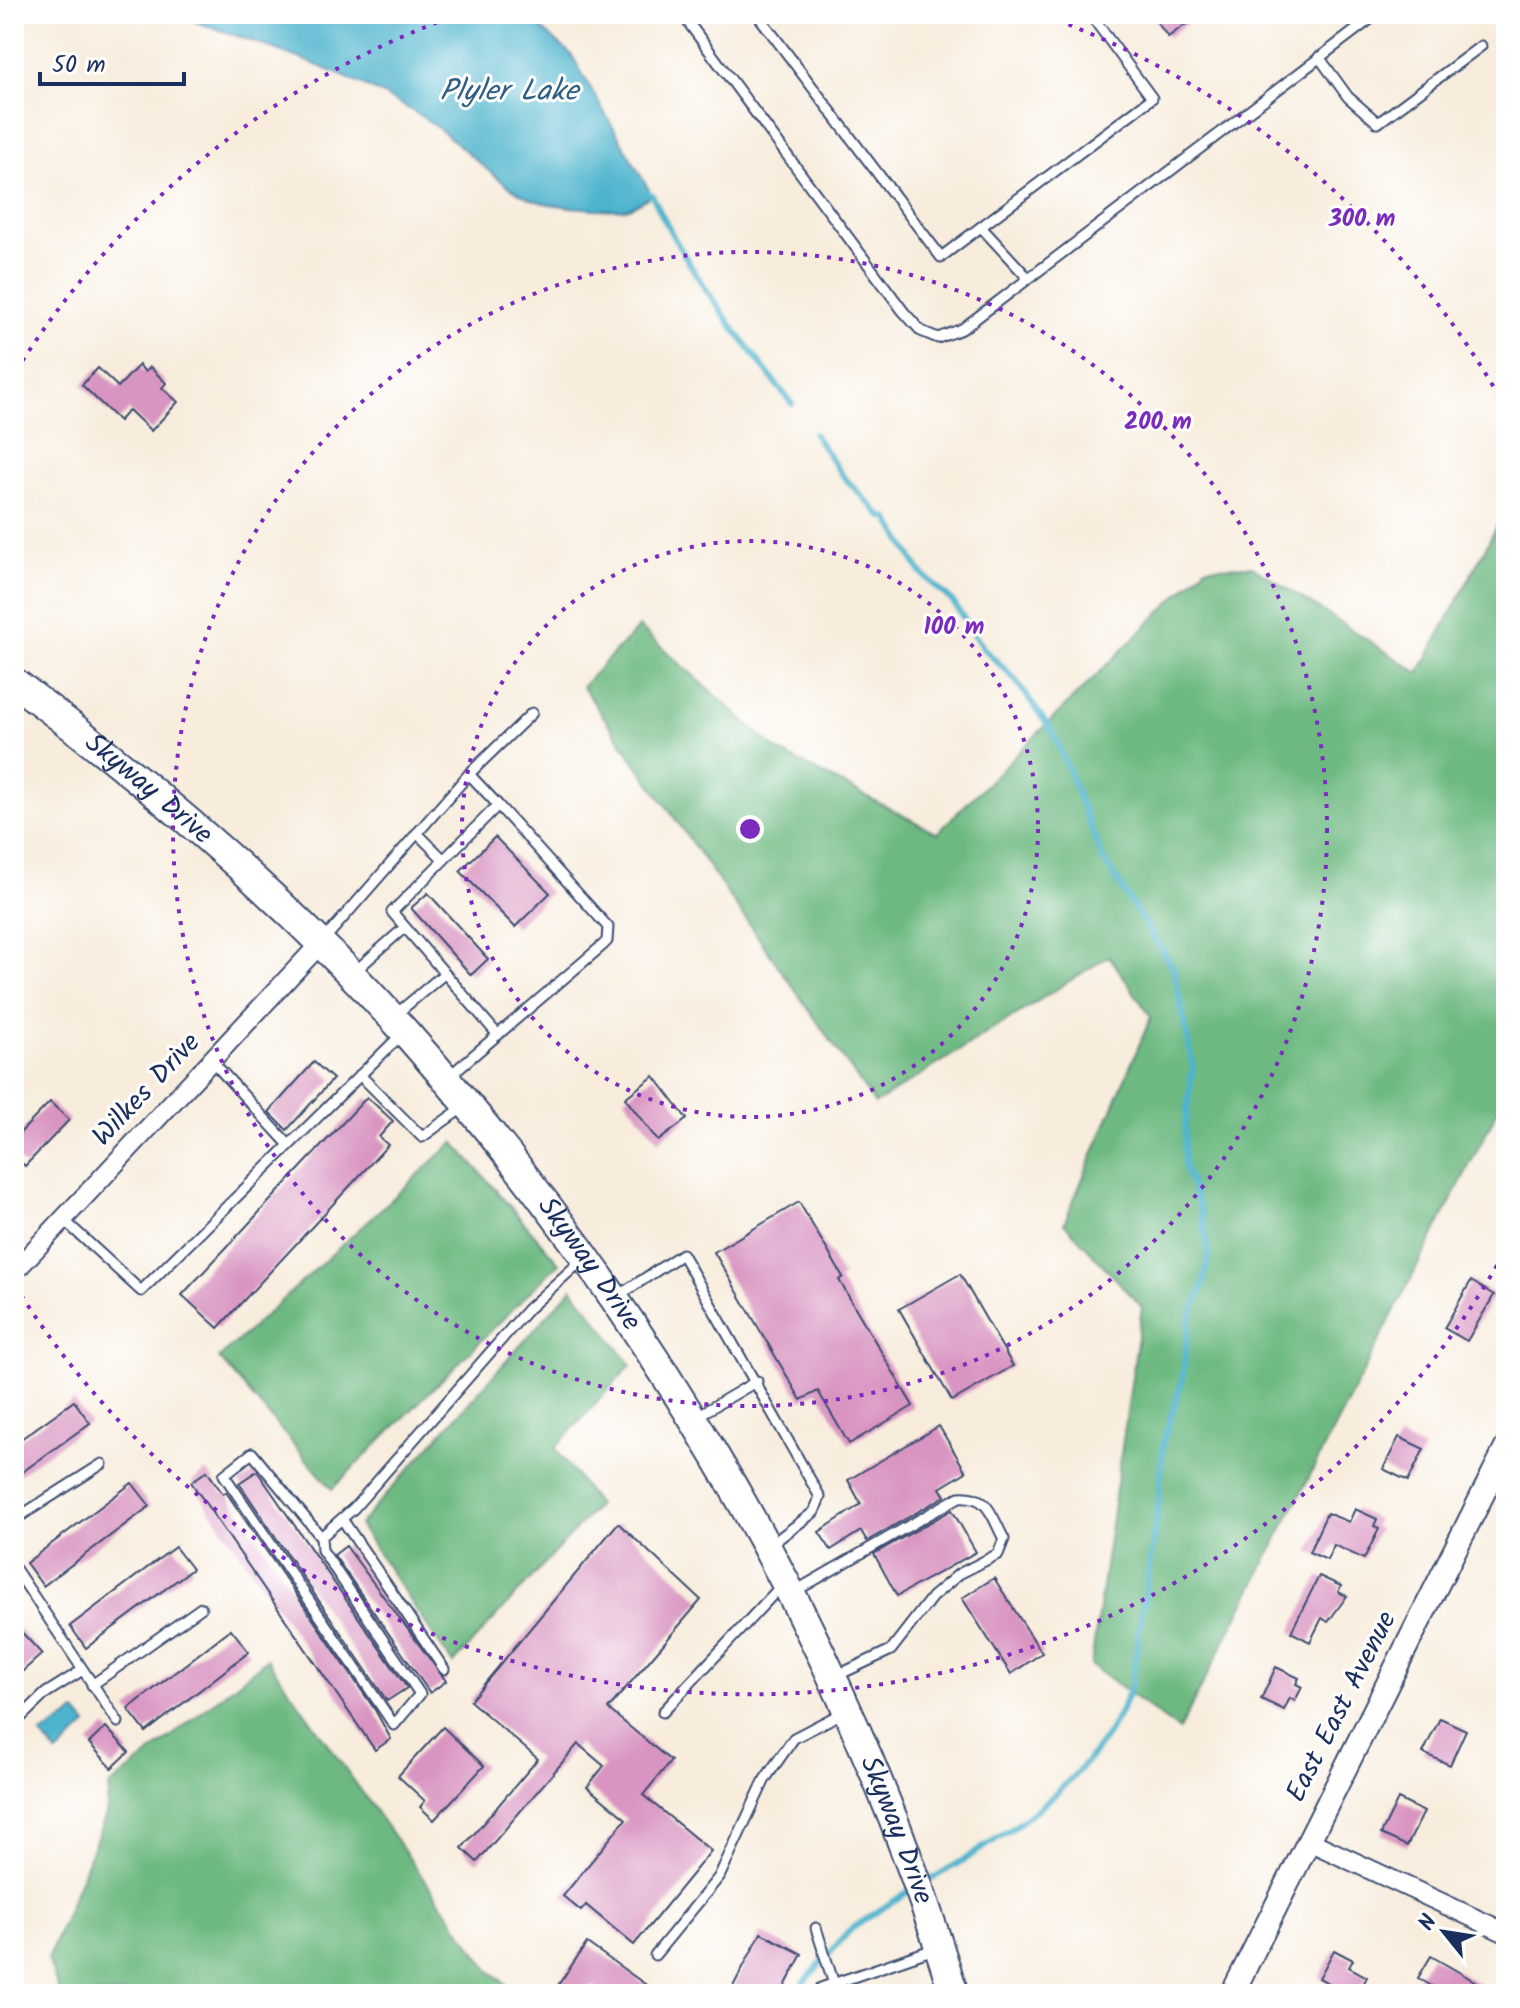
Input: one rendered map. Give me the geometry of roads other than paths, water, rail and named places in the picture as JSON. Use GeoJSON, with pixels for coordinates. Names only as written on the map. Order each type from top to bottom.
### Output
{"type":"FeatureCollection","features":[{"type":"Feature","properties":{"kind":"highway","name":"Skyway Drive"},"geometry":{"type":"LineString","coordinates":[[14,682],[139,781],[350,975],[445,1080],[584,1258],[694,1419],[766,1548],[833,1678],[902,1842],[954,1994]]}},
{"type":"Feature","properties":{"kind":"highway"},"geometry":{"type":"LineString","coordinates":[[940,1947],[963,1994]]}},
{"type":"Feature","properties":{"kind":"street","name":"Wilkes Drive"},"geometry":{"type":"LineString","coordinates":[[14,1272],[319,945]]}},
{"type":"Feature","properties":{"kind":"street","name":"East East Avenue"},"geometry":{"type":"LineString","coordinates":[[1232,1994],[1506,1448]]}},
{"type":"Feature","properties":{"kind":"street"},"geometry":{"type":"LineString","coordinates":[[1309,1841],[1506,1933]]}},
{"type":"Feature","properties":{"kind":"lane"},"geometry":{"type":"LineString","coordinates":[[682,14],[921,331],[938,338],[962,329],[1377,14]]}},
{"type":"Feature","properties":{"kind":"lane"},"geometry":{"type":"LineString","coordinates":[[757,14],[941,257],[1152,98],[1090,14]]}},
{"type":"Feature","properties":{"kind":"lane"},"geometry":{"type":"LineString","coordinates":[[1319,57],[1348,97],[1378,123],[1481,46]]}},
{"type":"Feature","properties":{"kind":"lane"},"geometry":{"type":"LineString","coordinates":[[981,227],[1028,278]]}},
{"type":"Feature","properties":{"kind":"lane"},"geometry":{"type":"LineString","coordinates":[[319,945],[469,774],[532,713]]}},
{"type":"Feature","properties":{"kind":"lane"},"geometry":{"type":"LineString","coordinates":[[445,1080],[603,945],[608,936],[608,927],[469,774]]}},
{"type":"Feature","properties":{"kind":"lane"},"geometry":{"type":"LineString","coordinates":[[498,805],[394,908],[393,915],[498,1035]]}},
{"type":"Feature","properties":{"kind":"lane"},"geometry":{"type":"LineString","coordinates":[[417,833],[443,859]]}},
{"type":"Feature","properties":{"kind":"lane"},"geometry":{"type":"LineString","coordinates":[[350,975],[404,928]]}},
{"type":"Feature","properties":{"kind":"lane"},"geometry":{"type":"LineString","coordinates":[[64,1220],[141,1291],[360,1075],[398,1025],[444,974]]}},
{"type":"Feature","properties":{"kind":"lane"},"geometry":{"type":"LineString","coordinates":[[212,1061],[289,1145]]}},
{"type":"Feature","properties":{"kind":"lane"},"geometry":{"type":"LineString","coordinates":[[360,1075],[422,1137],[465,1106]]}},
{"type":"Feature","properties":{"kind":"lane"},"geometry":{"type":"LineString","coordinates":[[613,1299],[682,1254],[757,1381],[820,1497],[814,1512],[766,1548]]}},
{"type":"Feature","properties":{"kind":"lane"},"geometry":{"type":"LineString","coordinates":[[321,1537],[342,1519],[528,1309],[584,1258]]}},
{"type":"Feature","properties":{"kind":"lane"},"geometry":{"type":"LineString","coordinates":[[694,1419],[757,1381]]}},
{"type":"Feature","properties":{"kind":"lane"},"geometry":{"type":"LineString","coordinates":[[252,1453],[321,1537],[322,1550],[420,1694],[394,1725],[224,1475],[252,1453]]}},
{"type":"Feature","properties":{"kind":"lane"},"geometry":{"type":"LineString","coordinates":[[14,1520],[102,1464]]}},
{"type":"Feature","properties":{"kind":"lane"},"geometry":{"type":"LineString","coordinates":[[663,1712],[787,1588],[959,1497],[975,1496],[982,1500],[1004,1539],[998,1554],[959,1574],[932,1597],[891,1650],[833,1678]]}},
{"type":"Feature","properties":{"kind":"lane"},"geometry":{"type":"LineString","coordinates":[[342,1519],[444,1669]]}},
{"type":"Feature","properties":{"kind":"lane"},"geometry":{"type":"LineString","coordinates":[[14,1567],[118,1722]]}},
{"type":"Feature","properties":{"kind":"lane"},"geometry":{"type":"LineString","coordinates":[[92,1685],[201,1608]]}},
{"type":"Feature","properties":{"kind":"lane"},"geometry":{"type":"LineString","coordinates":[[14,1724],[46,1693],[81,1671]]}},
{"type":"Feature","properties":{"kind":"lane"},"geometry":{"type":"LineString","coordinates":[[655,1955],[719,1877],[765,1779],[794,1738],[847,1710]]}},
{"type":"Feature","properties":{"kind":"lane"},"geometry":{"type":"LineString","coordinates":[[816,1928],[834,1984]]}},
{"type":"Feature","properties":{"kind":"lane"},"geometry":{"type":"LineString","coordinates":[[819,1994],[821,1988],[940,1947]]}},
{"type":"Feature","properties":{"kind":"water","name":"Plyler Lake"},"geometry":{"type":"Polygon","coordinates":[[[173,14],[524,14],[571,54],[652,195],[625,209],[592,209],[534,200],[506,184],[421,116],[392,100],[300,59],[173,14]]]}},
{"type":"Feature","properties":{"kind":"water"},"geometry":{"type":"Polygon","coordinates":[[[76,1712],[87,1725],[57,1754],[41,1735],[76,1712]]]}},
{"type":"Feature","properties":{"kind":"waterway"},"geometry":{"type":"LineString","coordinates":[[648,193],[716,303],[792,404]]}},
{"type":"Feature","properties":{"kind":"waterway"},"geometry":{"type":"LineString","coordinates":[[814,434],[843,476],[882,517],[888,518],[921,573],[953,602],[982,647],[1014,678],[1054,734],[1103,859],[1174,969],[1193,1066],[1185,1126],[1184,1166],[1201,1211],[1209,1254],[1202,1290],[1190,1316],[1182,1381],[1163,1442],[1158,1509],[1131,1686],[1117,1719],[1074,1776],[1047,1801],[987,1845],[926,1882]]}},
{"type":"Feature","properties":{"kind":"waterway"},"geometry":{"type":"LineString","coordinates":[[794,1994],[851,1929],[909,1891]]}}]}
